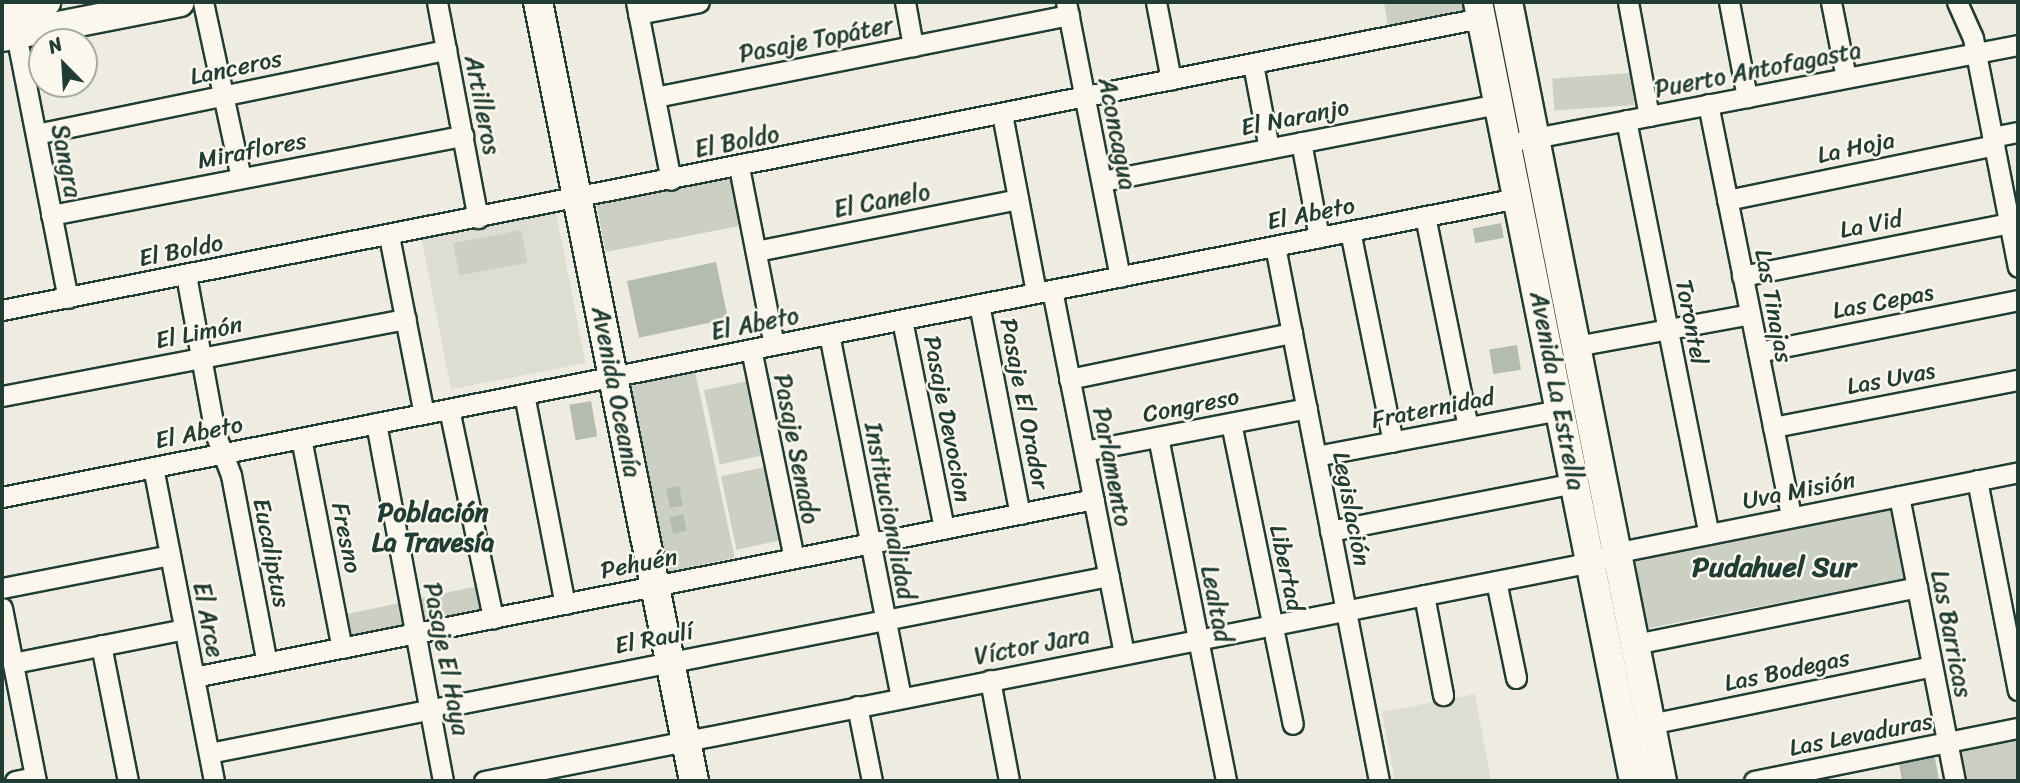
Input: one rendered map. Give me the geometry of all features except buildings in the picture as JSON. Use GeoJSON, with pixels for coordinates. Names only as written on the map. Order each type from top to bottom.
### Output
{"type":"FeatureCollection","features":[{"type":"Feature","properties":{"kind":"main road"},"geometry":{"type":"LineString","coordinates":[[8,18],[46,2]]}},
{"type":"Feature","properties":{"kind":"main road"},"geometry":{"type":"LineString","coordinates":[[8,18],[180,2]]}},
{"type":"Feature","properties":{"kind":"main road","name":"Avenida Oceanía"},"geometry":{"type":"LineString","coordinates":[[538,2],[694,781]]}},
{"type":"Feature","properties":{"kind":"main road","name":"Avenida La Estrella"},"geometry":{"type":"LineString","coordinates":[[1508,2],[1576,346],[1634,781]]}},
{"type":"Feature","properties":{"kind":"main road","name":"Avenida La Estrella"},"geometry":{"type":"LineString","coordinates":[[1480,10],[1575,483],[1635,645],[1662,781]]}},
{"type":"Feature","properties":{"kind":"street"},"geometry":{"type":"LineString","coordinates":[[202,2],[241,178]]}},
{"type":"Feature","properties":{"kind":"street","name":"Artilleros"},"geometry":{"type":"LineString","coordinates":[[437,2],[478,218]]}},
{"type":"Feature","properties":{"kind":"street"},"geometry":{"type":"LineString","coordinates":[[671,180],[637,8],[699,2]]}},
{"type":"Feature","properties":{"kind":"street"},"geometry":{"type":"LineString","coordinates":[[905,2],[913,46]]}},
{"type":"Feature","properties":{"kind":"street"},"geometry":{"type":"LineString","coordinates":[[1156,2],[1171,80]]}},
{"type":"Feature","properties":{"kind":"street"},"geometry":{"type":"LineString","coordinates":[[1628,2],[1649,116]]}},
{"type":"Feature","properties":{"kind":"street"},"geometry":{"type":"LineString","coordinates":[[1729,2],[1747,97]]}},
{"type":"Feature","properties":{"kind":"street"},"geometry":{"type":"LineString","coordinates":[[1831,2],[1846,78]]}},
{"type":"Feature","properties":{"kind":"street"},"geometry":{"type":"LineString","coordinates":[[1957,2],[1976,53],[1993,141],[2012,214],[2018,267]]}},
{"type":"Feature","properties":{"kind":"street","name":"Pasaje Topáter"},"geometry":{"type":"LineString","coordinates":[[655,97],[913,46],[1068,9]]}},
{"type":"Feature","properties":{"kind":"street","name":"Aconcagua"},"geometry":{"type":"LineString","coordinates":[[1068,9],[1121,276]]}},
{"type":"Feature","properties":{"kind":"street","name":"El Boldo"},"geometry":{"type":"LineString","coordinates":[[2,310],[1085,98],[1252,64],[1480,10]]}},
{"type":"Feature","properties":{"kind":"street","name":"Sangra"},"geometry":{"type":"LineString","coordinates":[[8,18],[36,134],[68,298]]}},
{"type":"Feature","properties":{"kind":"street","name":"Puerto Antofagasta"},"geometry":{"type":"LineString","coordinates":[[1506,143],[2018,45]]}},
{"type":"Feature","properties":{"kind":"street","name":"Lanceros"},"geometry":{"type":"LineString","coordinates":[[36,134],[446,50]]}},
{"type":"Feature","properties":{"kind":"street"},"geometry":{"type":"LineString","coordinates":[[1252,64],[1269,149]]}},
{"type":"Feature","properties":{"kind":"street","name":"El Naranjo"},"geometry":{"type":"LineString","coordinates":[[1102,181],[1499,104]]}},
{"type":"Feature","properties":{"kind":"street","name":"Las Tinajas"},"geometry":{"type":"LineString","coordinates":[[1707,104],[1791,517]]}},
{"type":"Feature","properties":{"kind":"street","name":"Parlamento"},"geometry":{"type":"LineString","coordinates":[[1002,114],[1018,199],[1069,379],[1124,653]]}},
{"type":"Feature","properties":{"kind":"street","name":"Torontel"},"geometry":{"type":"LineString","coordinates":[[1626,120],[1709,534]]}},
{"type":"Feature","properties":{"kind":"street","name":"La Hoja"},"geometry":{"type":"LineString","coordinates":[[1727,200],[1993,141],[2018,132]]}},
{"type":"Feature","properties":{"kind":"street","name":"Miraflores"},"geometry":{"type":"LineString","coordinates":[[51,215],[463,136]]}},
{"type":"Feature","properties":{"kind":"street"},"geometry":{"type":"LineString","coordinates":[[1301,142],[1319,237]]}},
{"type":"Feature","properties":{"kind":"street"},"geometry":{"type":"LineString","coordinates":[[739,167],[774,345]]}},
{"type":"Feature","properties":{"kind":"street","name":"El Abeto"},"geometry":{"type":"LineString","coordinates":[[2,497],[1518,198]]}},
{"type":"Feature","properties":{"kind":"street","name":"El Canelo"},"geometry":{"type":"LineString","coordinates":[[756,251],[1018,199]]}},
{"type":"Feature","properties":{"kind":"street","name":"La Vid"},"geometry":{"type":"LineString","coordinates":[[1742,276],[2012,214]]}},
{"type":"Feature","properties":{"kind":"street"},"geometry":{"type":"LineString","coordinates":[[1425,216],[1468,428]]}},
{"type":"Feature","properties":{"kind":"street"},"geometry":{"type":"LineString","coordinates":[[1350,231],[1393,442]]}},
{"type":"Feature","properties":{"kind":"street"},"geometry":{"type":"LineString","coordinates":[[389,236],[424,414]]}},
{"type":"Feature","properties":{"kind":"street","name":"Legislación"},"geometry":{"type":"LineString","coordinates":[[1275,246],[1379,781]]}},
{"type":"Feature","properties":{"kind":"street","name":"Eucaliptus"},"geometry":{"type":"LineString","coordinates":[[186,275],[222,454],[231,475],[267,663]]}},
{"type":"Feature","properties":{"kind":"street","name":"Las Cepas"},"geometry":{"type":"LineString","coordinates":[[1758,352],[2018,300]]}},
{"type":"Feature","properties":{"kind":"street","name":"Pasaje El Orador"},"geometry":{"type":"LineString","coordinates":[[979,304],[1020,514]]}},
{"type":"Feature","properties":{"kind":"street"},"geometry":{"type":"LineString","coordinates":[[1576,346],[1750,314]]}},
{"type":"Feature","properties":{"kind":"street","name":"El Limón"},"geometry":{"type":"LineString","coordinates":[[2,396],[406,319]]}},
{"type":"Feature","properties":{"kind":"street","name":"Pasaje Devocion"},"geometry":{"type":"LineString","coordinates":[[902,320],[944,529]]}},
{"type":"Feature","properties":{"kind":"street"},"geometry":{"type":"LineString","coordinates":[[1069,379],[1292,333]]}},
{"type":"Feature","properties":{"kind":"street","name":"Institucionalidad"},"geometry":{"type":"LineString","coordinates":[[829,334],[901,697]]}},
{"type":"Feature","properties":{"kind":"street","name":"Pasaje Senado"},"geometry":{"type":"LineString","coordinates":[[751,349],[794,558]]}},
{"type":"Feature","properties":{"kind":"street","name":"Las Uvas"},"geometry":{"type":"LineString","coordinates":[[1773,427],[2018,380]]}},
{"type":"Feature","properties":{"kind":"street"},"geometry":{"type":"LineString","coordinates":[[524,394],[565,604]]}},
{"type":"Feature","properties":{"kind":"street","name":"Congreso"},"geometry":{"type":"LineString","coordinates":[[1084,451],[1307,408]]}},
{"type":"Feature","properties":{"kind":"street"},"geometry":{"type":"LineString","coordinates":[[449,409],[493,618]]}},
{"type":"Feature","properties":{"kind":"street","name":"Fraternidad"},"geometry":{"type":"LineString","coordinates":[[1316,456],[1560,410]]}},
{"type":"Feature","properties":{"kind":"street","name":"Libertad"},"geometry":{"type":"LineString","coordinates":[[1231,423],[1293,724]]}},
{"type":"Feature","properties":{"kind":"street","name":"Pasaje El Haya"},"geometry":{"type":"LineString","coordinates":[[376,424],[443,781]]}},
{"type":"Feature","properties":{"kind":"street","name":"Lealtad"},"geometry":{"type":"LineString","coordinates":[[1158,437],[1226,781]]}},
{"type":"Feature","properties":{"kind":"street","name":"Fresno"},"geometry":{"type":"LineString","coordinates":[[301,438],[342,648]]}},
{"type":"Feature","properties":{"kind":"street","name":"El Arce"},"geometry":{"type":"LineString","coordinates":[[153,467],[214,781]]}},
{"type":"Feature","properties":{"kind":"street","name":"Uva Misión"},"geometry":{"type":"LineString","coordinates":[[1604,558],[1709,534],[2018,472]]}},
{"type":"Feature","properties":{"kind":"street"},"geometry":{"type":"LineString","coordinates":[[1977,480],[2018,690]]}},
{"type":"Feature","properties":{"kind":"street"},"geometry":{"type":"LineString","coordinates":[[1330,531],[1575,483]]}},
{"type":"Feature","properties":{"kind":"street","name":"Las Barricas"},"geometry":{"type":"LineString","coordinates":[[1899,496],[1955,781]]}},
{"type":"Feature","properties":{"kind":"street","name":"Pehuén"},"geometry":{"type":"LineString","coordinates":[[194,677],[1094,499]]}},
{"type":"Feature","properties":{"kind":"street"},"geometry":{"type":"LineString","coordinates":[[2,589],[170,555]]}},
{"type":"Feature","properties":{"kind":"street","name":"Víctor Jara"},"geometry":{"type":"LineString","coordinates":[[484,781],[1604,558]]}},
{"type":"Feature","properties":{"kind":"street","name":"El Raulí"},"geometry":{"type":"LineString","coordinates":[[209,752],[1109,576]]}},
{"type":"Feature","properties":{"kind":"street"},"geometry":{"type":"LineString","coordinates":[[1496,581],[1516,678]]}},
{"type":"Feature","properties":{"kind":"street"},"geometry":{"type":"LineString","coordinates":[[1635,645],[1917,587]]}},
{"type":"Feature","properties":{"kind":"street"},"geometry":{"type":"LineString","coordinates":[[1424,595],[1443,695]]}},
{"type":"Feature","properties":{"kind":"street"},"geometry":{"type":"LineString","coordinates":[[2,608],[36,779],[15,781]]}},
{"type":"Feature","properties":{"kind":"street"},"geometry":{"type":"LineString","coordinates":[[13,663],[184,629]]}},
{"type":"Feature","properties":{"kind":"street"},"geometry":{"type":"LineString","coordinates":[[101,645],[128,781]]}},
{"type":"Feature","properties":{"kind":"street","name":"Las Bodegas"},"geometry":{"type":"LineString","coordinates":[[1650,724],[1933,666]]}},
{"type":"Feature","properties":{"kind":"street"},"geometry":{"type":"LineString","coordinates":[[989,680],[1009,781]]}},
{"type":"Feature","properties":{"kind":"street"},"geometry":{"type":"LineString","coordinates":[[857,706],[872,781]]}},
{"type":"Feature","properties":{"kind":"street","name":"Las Levaduras"},"geometry":{"type":"LineString","coordinates":[[1754,781],[2018,728]]}},
{"type":"Feature","properties":{"kind":"shaded area"},"geometry":{"type":"Polygon","coordinates":[[[1384,2],[1470,2],[1471,12],[1388,27],[1384,2]]]}},
{"type":"Feature","properties":{"kind":"shaded area"},"geometry":{"type":"Polygon","coordinates":[[[1632,73],[1634,105],[1554,111],[1552,79],[1632,73]]]}},
{"type":"Feature","properties":{"kind":"shaded area"},"geometry":{"type":"Polygon","coordinates":[[[729,174],[739,226],[606,252],[595,200],[729,174]]]}},
{"type":"Feature","properties":{"kind":"shaded area"},"geometry":{"type":"Polygon","coordinates":[[[556,212],[585,363],[451,389],[422,238],[556,212]]]}},
{"type":"Feature","properties":{"kind":"shaded area"},"geometry":{"type":"Polygon","coordinates":[[[521,230],[527,262],[460,276],[453,243],[521,230]]]}},
{"type":"Feature","properties":{"kind":"shaded area"},"geometry":{"type":"Polygon","coordinates":[[[695,371],[735,558],[665,573],[626,386],[695,371]]]}},
{"type":"Feature","properties":{"kind":"shaded area"},"geometry":{"type":"Polygon","coordinates":[[[747,381],[763,455],[720,464],[704,390],[747,381]]]}},
{"type":"Feature","properties":{"kind":"shaded area"},"geometry":{"type":"Polygon","coordinates":[[[765,467],[781,540],[737,550],[721,476],[765,467]]]}},
{"type":"Feature","properties":{"kind":"shaded area"},"geometry":{"type":"Polygon","coordinates":[[[1889,504],[1904,579],[1646,629],[1632,554],[1889,504]]]}},
{"type":"Feature","properties":{"kind":"shaded area"},"geometry":{"type":"Polygon","coordinates":[[[478,586],[483,609],[426,622],[421,598],[478,586]]]}},
{"type":"Feature","properties":{"kind":"shaded area"},"geometry":{"type":"Polygon","coordinates":[[[404,602],[409,625],[352,638],[347,614],[404,602]]]}},
{"type":"Feature","properties":{"kind":"shaded area"},"geometry":{"type":"Polygon","coordinates":[[[1475,694],[1491,781],[1395,781],[1382,712],[1475,694]]]}},
{"type":"Feature","properties":{"kind":"shaded area"},"geometry":{"type":"Polygon","coordinates":[[[2018,733],[2018,781],[1959,781],[1952,746],[2018,733]]]}},
{"type":"Feature","properties":{"kind":"district","name":"Población La Travesía"},"geometry":{"type":"Point","coordinates":[433,528]}},
{"type":"Feature","properties":{"kind":"district","name":"Pudahuel Sur"},"geometry":{"type":"Point","coordinates":[1774,567]}}]}
